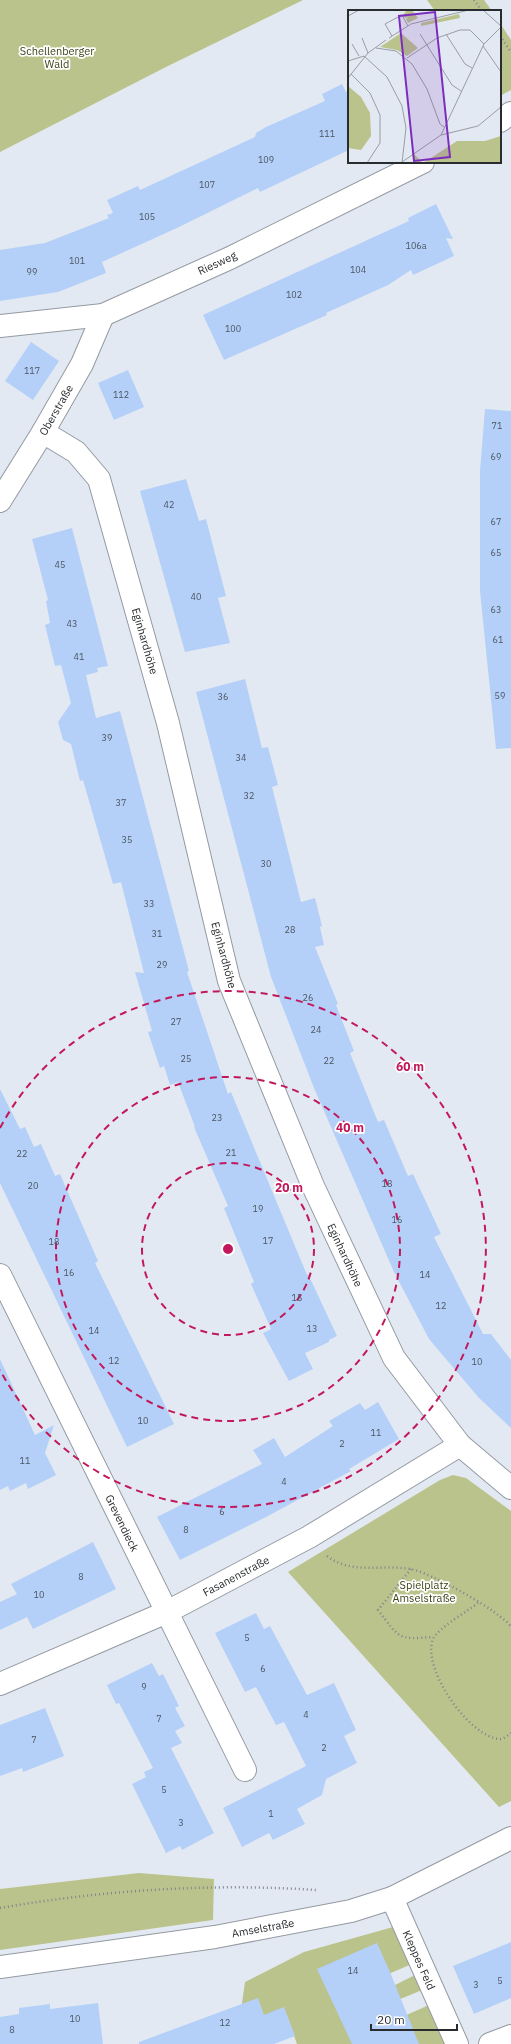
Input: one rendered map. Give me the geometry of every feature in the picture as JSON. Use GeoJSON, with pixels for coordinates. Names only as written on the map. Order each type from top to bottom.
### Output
{"type":"FeatureCollection","features":[{"type":"Feature","properties":{"kind":"street"},"geometry":{"type":"LineString","coordinates":[[501,120],[511,113]]}},
{"type":"Feature","properties":{"kind":"street","name":"Riesweg"},"geometry":{"type":"LineString","coordinates":[[0,326],[103,315],[230,258],[421,163]]}},
{"type":"Feature","properties":{"kind":"street","name":"Oberstraße"},"geometry":{"type":"LineString","coordinates":[[0,501],[43,432],[82,364],[103,315]]}},
{"type":"Feature","properties":{"kind":"street","name":"Eginhardhöhe"},"geometry":{"type":"LineString","coordinates":[[43,432],[76,452],[99,479],[168,723],[229,981],[310,1179],[394,1358],[460,1445],[511,1488]]}},
{"type":"Feature","properties":{"kind":"street","name":"Grevendieck"},"geometry":{"type":"LineString","coordinates":[[0,1275],[245,1770]]}},
{"type":"Feature","properties":{"kind":"street","name":"Fasanenstraße"},"geometry":{"type":"LineString","coordinates":[[0,1684],[167,1612],[309,1537],[460,1445]]}},
{"type":"Feature","properties":{"kind":"street","name":"Amselstraße"},"geometry":{"type":"LineString","coordinates":[[0,1967],[222,1936],[351,1911],[392,1898],[511,1838]]}},
{"type":"Feature","properties":{"kind":"street","name":"Kleppes Feld"},"geometry":{"type":"LineString","coordinates":[[392,1898],[456,2044]]}},
{"type":"Feature","properties":{"kind":"street"},"geometry":{"type":"LineString","coordinates":[[490,2044],[511,2036]]}},
{"type":"Feature","properties":{"kind":"path"},"geometry":{"type":"LineString","coordinates":[[474,0],[481,10]]}},
{"type":"Feature","properties":{"kind":"path"},"geometry":{"type":"LineString","coordinates":[[501,37],[511,52]]}},
{"type":"Feature","properties":{"kind":"path"},"geometry":{"type":"LineString","coordinates":[[309,1537],[320,1552],[334,1562],[351,1568],[411,1569],[425,1572],[441,1580],[498,1615],[511,1627]]}},
{"type":"Feature","properties":{"kind":"path"},"geometry":{"type":"LineString","coordinates":[[411,1569],[378,1610],[399,1636],[407,1638],[433,1637],[478,1603]]}},
{"type":"Feature","properties":{"kind":"path"},"geometry":{"type":"LineString","coordinates":[[433,1637],[430,1650],[437,1676],[448,1698],[460,1712],[481,1731],[493,1738],[502,1739],[511,1733]]}},
{"type":"Feature","properties":{"kind":"path"},"geometry":{"type":"LineString","coordinates":[[0,1908],[120,1892],[263,1886],[319,1890]]}},
{"type":"Feature","properties":{"kind":"green space","name":"Schellenberger Wald"},"geometry":{"type":"Polygon","coordinates":[[[0,0],[303,0],[166,67],[0,152],[0,0]]]}},
{"type":"Feature","properties":{"kind":"green space"},"geometry":{"type":"Polygon","coordinates":[[[427,0],[484,0],[491,10],[434,10],[427,0]]]}},
{"type":"Feature","properties":{"kind":"green space"},"geometry":{"type":"Polygon","coordinates":[[[501,25],[511,40],[511,90],[501,95],[501,25]]]}},
{"type":"Feature","properties":{"kind":"green space","name":"Spielplatz Amselstraße"},"geometry":{"type":"Polygon","coordinates":[[[453,1475],[466,1478],[511,1511],[511,1801],[499,1807],[288,1572],[440,1480],[453,1475]]]}},
{"type":"Feature","properties":{"kind":"green space"},"geometry":{"type":"Polygon","coordinates":[[[139,1873],[214,1879],[213,1920],[0,1950],[0,1889],[139,1873]]]}},
{"type":"Feature","properties":{"kind":"green space"},"geometry":{"type":"Polygon","coordinates":[[[393,1927],[412,1964],[386,1975],[391,1987],[415,1975],[422,1990],[391,2003],[384,2025],[429,2005],[446,2044],[297,2044],[288,2019],[251,2022],[242,2003],[245,1982],[304,1952],[393,1927]]]}},
{"type":"Feature","properties":{"kind":"building"},"geometry":{"type":"Polygon","coordinates":[[[342,84],[346,92],[348,91],[348,150],[260,192],[258,188],[177,228],[102,262],[106,273],[58,292],[0,301],[0,250],[45,243],[109,218],[107,215],[113,213],[107,200],[138,186],[140,190],[255,137],[256,133],[266,127],[325,101],[322,94],[342,84]]]}},
{"type":"Feature","properties":{"kind":"building"},"geometry":{"type":"Polygon","coordinates":[[[436,204],[453,239],[446,238],[454,256],[413,275],[411,270],[388,285],[326,313],[327,315],[224,360],[203,315],[409,221],[408,218],[436,204]]]}},
{"type":"Feature","properties":{"kind":"building"},"geometry":{"type":"Polygon","coordinates":[[[31,342],[59,361],[33,400],[5,381],[31,342]]]}},
{"type":"Feature","properties":{"kind":"building"},"geometry":{"type":"Polygon","coordinates":[[[128,370],[144,407],[114,420],[98,383],[128,370]]]}},
{"type":"Feature","properties":{"kind":"building"},"geometry":{"type":"Polygon","coordinates":[[[485,409],[511,411],[511,748],[496,749],[480,591],[480,471],[485,409]]]}},
{"type":"Feature","properties":{"kind":"building"},"geometry":{"type":"Polygon","coordinates":[[[186,479],[199,521],[206,519],[226,596],[218,598],[230,643],[185,652],[140,491],[186,479]]]}},
{"type":"Feature","properties":{"kind":"building"},"geometry":{"type":"Polygon","coordinates":[[[72,528],[108,666],[97,668],[98,672],[86,675],[96,718],[120,711],[189,971],[187,972],[228,1094],[231,1092],[307,1275],[308,1274],[337,1336],[329,1340],[329,1342],[305,1353],[313,1369],[289,1381],[263,1333],[271,1329],[251,1284],[254,1282],[224,1208],[228,1206],[194,1127],[178,1082],[170,1085],[164,1066],[160,1068],[148,1032],[152,1031],[135,972],[144,973],[121,882],[113,884],[83,780],[80,781],[71,744],[63,740],[58,722],[71,703],[61,665],[55,666],[45,625],[50,623],[46,601],[48,600],[32,539],[72,528]]]}},
{"type":"Feature","properties":{"kind":"building"},"geometry":{"type":"Polygon","coordinates":[[[245,679],[262,748],[268,747],[278,785],[272,787],[301,902],[315,898],[322,926],[320,927],[324,945],[315,947],[338,1004],[336,1005],[354,1051],[350,1053],[378,1122],[384,1120],[408,1176],[413,1174],[441,1234],[434,1237],[483,1334],[491,1334],[511,1360],[511,1428],[479,1398],[429,1339],[394,1272],[314,1088],[271,977],[196,692],[245,679]]]}},
{"type":"Feature","properties":{"kind":"building"},"geometry":{"type":"Polygon","coordinates":[[[0,1089],[20,1129],[25,1127],[34,1147],[41,1144],[55,1176],[60,1174],[98,1261],[95,1263],[174,1424],[127,1447],[0,1183],[0,1089]]]}},
{"type":"Feature","properties":{"kind":"building"},"geometry":{"type":"Polygon","coordinates":[[[0,1359],[35,1435],[54,1425],[45,1453],[56,1475],[28,1489],[26,1483],[10,1491],[8,1486],[0,1490],[0,1359]]]}},
{"type":"Feature","properties":{"kind":"building"},"geometry":{"type":"Polygon","coordinates":[[[378,1402],[399,1439],[349,1469],[351,1471],[268,1516],[180,1560],[157,1517],[262,1464],[253,1450],[274,1438],[285,1457],[333,1426],[329,1421],[360,1403],[365,1410],[378,1402]]]}},
{"type":"Feature","properties":{"kind":"building"},"geometry":{"type":"Polygon","coordinates":[[[93,1542],[116,1589],[33,1629],[27,1617],[0,1630],[0,1602],[17,1594],[11,1584],[93,1542]]]}},
{"type":"Feature","properties":{"kind":"building"},"geometry":{"type":"Polygon","coordinates":[[[256,1613],[264,1629],[270,1626],[307,1695],[334,1683],[356,1730],[344,1736],[357,1763],[326,1779],[322,1795],[297,1809],[305,1824],[273,1840],[269,1833],[242,1847],[223,1808],[306,1766],[284,1722],[276,1725],[256,1687],[245,1692],[215,1633],[256,1613]]]}},
{"type":"Feature","properties":{"kind":"building"},"geometry":{"type":"Polygon","coordinates":[[[152,1663],[159,1676],[163,1674],[179,1706],[175,1708],[185,1726],[175,1731],[182,1743],[171,1748],[214,1833],[182,1850],[180,1846],[166,1853],[132,1784],[146,1777],[144,1772],[153,1768],[119,1703],[116,1704],[107,1685],[152,1663]]]}},
{"type":"Feature","properties":{"kind":"building"},"geometry":{"type":"Polygon","coordinates":[[[45,1708],[64,1756],[23,1772],[22,1768],[0,1776],[0,1725],[45,1708]]]}},
{"type":"Feature","properties":{"kind":"building"},"geometry":{"type":"Polygon","coordinates":[[[511,1942],[511,1998],[474,2014],[453,1966],[511,1942]]]}},
{"type":"Feature","properties":{"kind":"building"},"geometry":{"type":"Polygon","coordinates":[[[377,1943],[419,2044],[352,2044],[317,1969],[377,1943]]]}},
{"type":"Feature","properties":{"kind":"building"},"geometry":{"type":"Polygon","coordinates":[[[258,1998],[264,2015],[284,2007],[295,2036],[274,2044],[139,2044],[139,2042],[258,1998]]]}},
{"type":"Feature","properties":{"kind":"building"},"geometry":{"type":"Polygon","coordinates":[[[98,2003],[103,2044],[0,2044],[0,2017],[19,2014],[19,2008],[50,2004],[50,2009],[98,2003]]]}}]}
